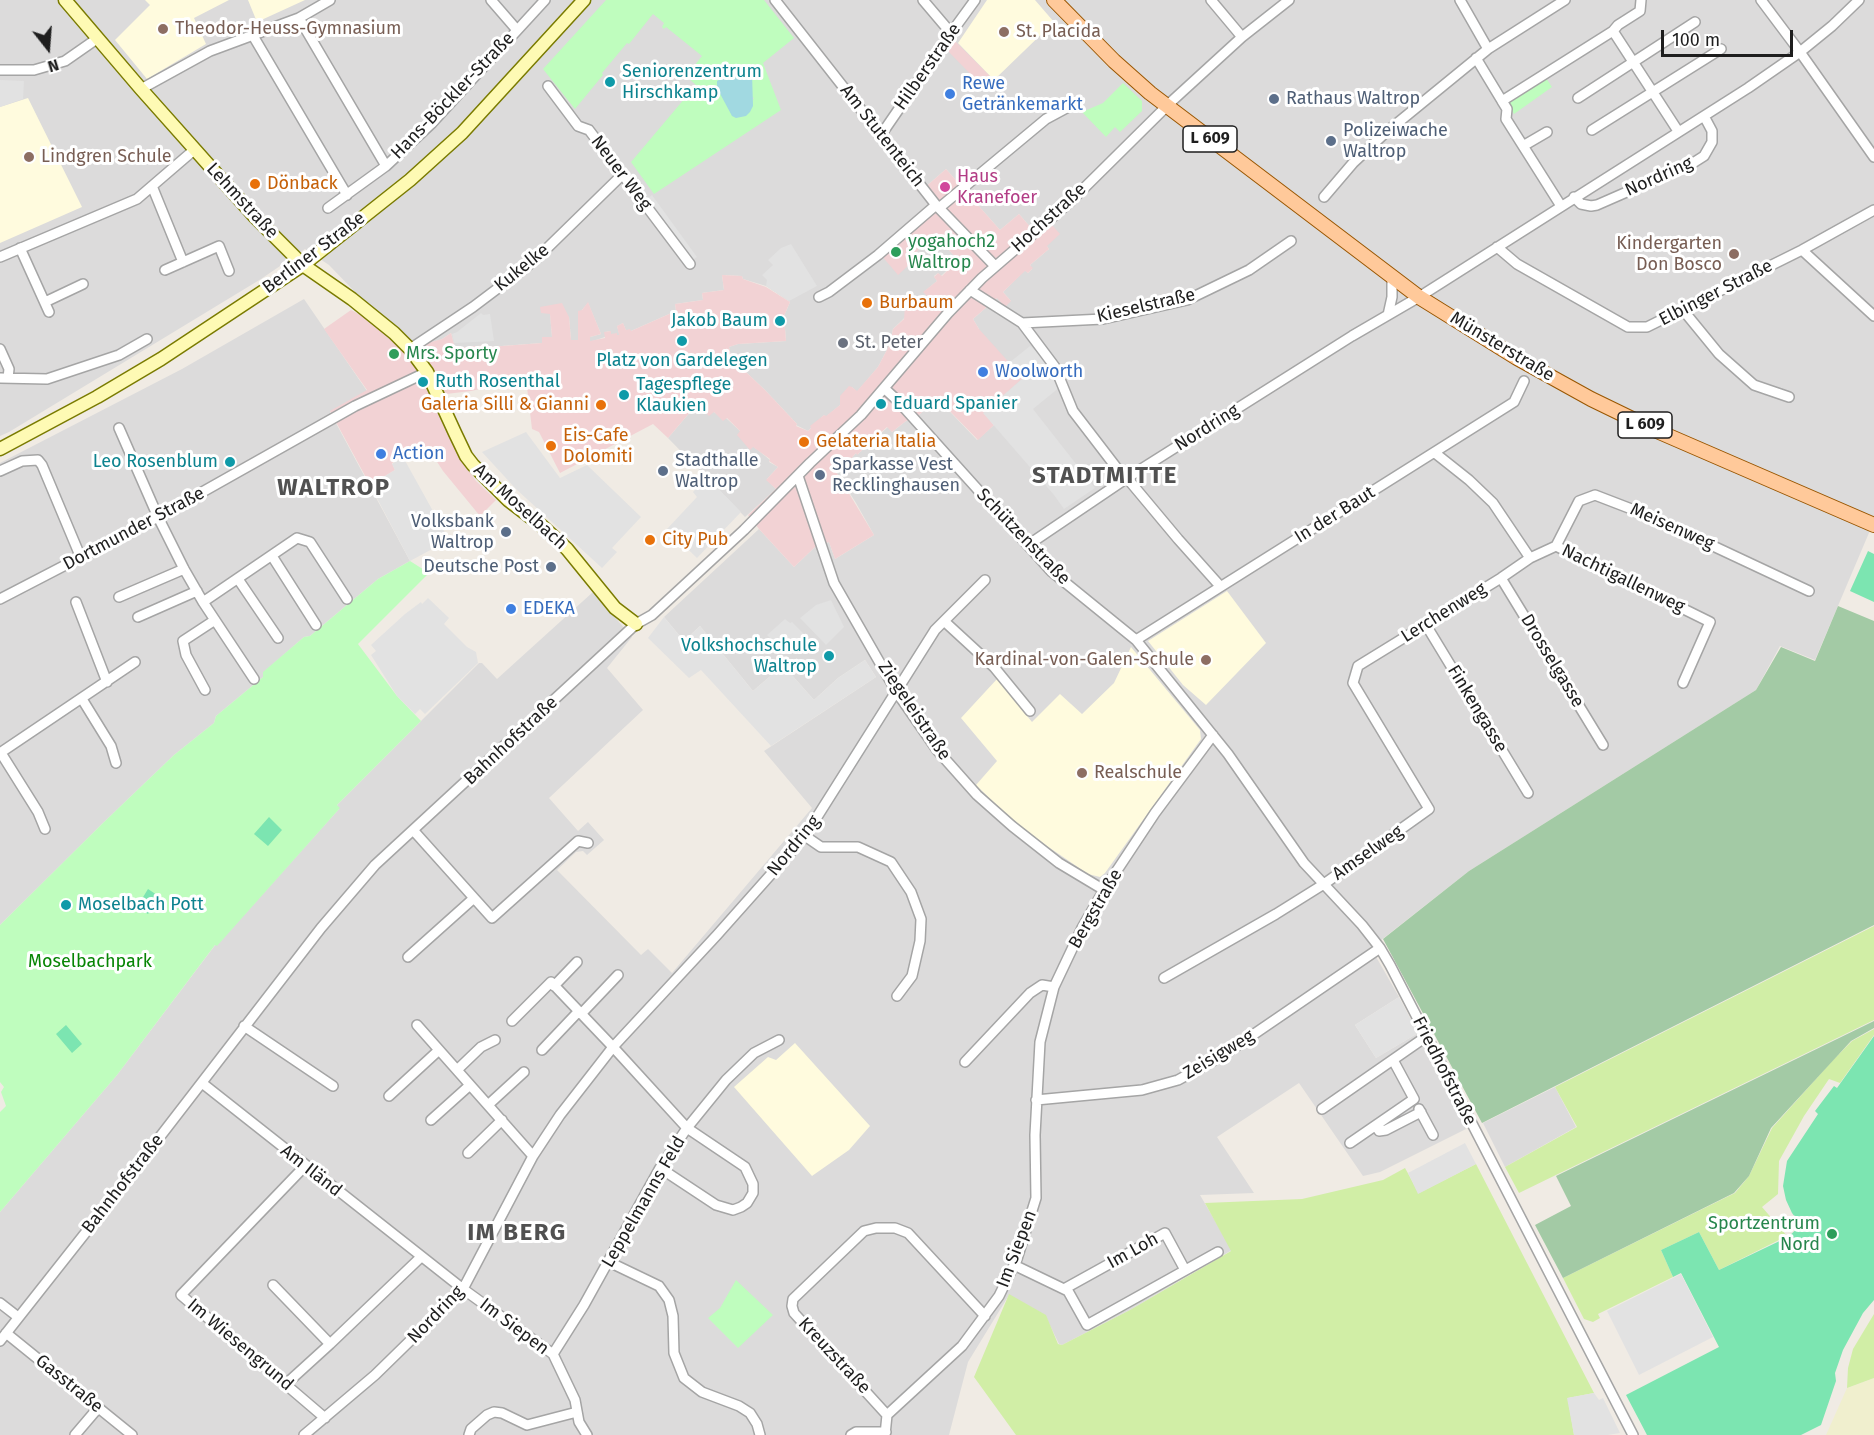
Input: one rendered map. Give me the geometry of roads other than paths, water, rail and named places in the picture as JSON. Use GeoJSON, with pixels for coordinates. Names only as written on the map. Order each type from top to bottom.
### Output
{"type":"FeatureCollection","features":[{"type":"Feature","properties":{"kind":"main road","name":"L 609"},"geometry":{"type":"LineString","coordinates":[[1054,0],[1114,61],[1167,105]]}},
{"type":"Feature","properties":{"kind":"main road","name":"Münsterstraße"},"geometry":{"type":"LineString","coordinates":[[1167,105],[1419,297],[1517,358],[1591,399],[1658,431],[1874,525]]}},
{"type":"Feature","properties":{"kind":"street","name":"Lehmstraße"},"geometry":{"type":"LineString","coordinates":[[66,0],[194,150],[255,217],[303,265],[394,333],[410,349],[427,372]]}},
{"type":"Feature","properties":{"kind":"street"},"geometry":{"type":"LineString","coordinates":[[141,89],[210,51],[299,18],[330,0]]}},
{"type":"Feature","properties":{"kind":"street"},"geometry":{"type":"LineString","coordinates":[[491,0],[517,30]]}},
{"type":"Feature","properties":{"kind":"street","name":"Hans-Böckler-Straße"},"geometry":{"type":"LineString","coordinates":[[328,208],[386,166],[432,123],[545,0]]}},
{"type":"Feature","properties":{"kind":"street","name":"Berliner Straße"},"geometry":{"type":"LineString","coordinates":[[0,449],[97,397],[303,265],[410,180],[462,133],[584,0]]}},
{"type":"Feature","properties":{"kind":"street","name":"Am Stutenteich"},"geometry":{"type":"LineString","coordinates":[[775,0],[938,206],[995,266]]}},
{"type":"Feature","properties":{"kind":"street"},"geometry":{"type":"LineString","coordinates":[[923,0],[951,33]]}},
{"type":"Feature","properties":{"kind":"street","name":"Hilberstraße"},"geometry":{"type":"LineString","coordinates":[[880,135],[975,0]]}},
{"type":"Feature","properties":{"kind":"street"},"geometry":{"type":"LineString","coordinates":[[1211,0],[1242,37]]}},
{"type":"Feature","properties":{"kind":"street","name":"Hochstraße"},"geometry":{"type":"LineString","coordinates":[[798,476],[861,415],[970,290],[1070,202],[1167,105],[1242,37],[1289,0]]}},
{"type":"Feature","properties":{"kind":"street"},"geometry":{"type":"LineString","coordinates":[[1460,0],[1488,48]]}},
{"type":"Feature","properties":{"kind":"street"},"geometry":{"type":"LineString","coordinates":[[1324,197],[1353,163],[1384,134],[1488,48],[1564,0]]}},
{"type":"Feature","properties":{"kind":"street"},"geometry":{"type":"LineString","coordinates":[[1502,101],[1613,31],[1618,25],[1640,11],[1641,0]]}},
{"type":"Feature","properties":{"kind":"street"},"geometry":{"type":"LineString","coordinates":[[1761,0],[1800,51],[1874,157]]}},
{"type":"Feature","properties":{"kind":"street","name":"Nordring"},"geometry":{"type":"LineString","coordinates":[[1028,545],[1127,478],[1419,297],[1757,82],[1832,26],[1859,0]]}},
{"type":"Feature","properties":{"kind":"street"},"geometry":{"type":"LineString","coordinates":[[299,18],[386,166]]}},
{"type":"Feature","properties":{"kind":"street"},"geometry":{"type":"LineString","coordinates":[[1578,98],[1695,22]]}},
{"type":"Feature","properties":{"kind":"street"},"geometry":{"type":"LineString","coordinates":[[1613,31],[1678,131]]}},
{"type":"Feature","properties":{"kind":"street"},"geometry":{"type":"LineString","coordinates":[[252,34],[347,195]]}},
{"type":"Feature","properties":{"kind":"street"},"geometry":{"type":"LineString","coordinates":[[0,70],[34,70],[65,61],[98,38]]}},
{"type":"Feature","properties":{"kind":"street"},"geometry":{"type":"LineString","coordinates":[[1592,130],[1721,49]]}},
{"type":"Feature","properties":{"kind":"street"},"geometry":{"type":"LineString","coordinates":[[1476,58],[1507,110],[1506,119],[1561,206]]}},
{"type":"Feature","properties":{"kind":"street","name":"Neuer Weg"},"geometry":{"type":"LineString","coordinates":[[548,86],[578,126],[589,130],[690,264]]}},
{"type":"Feature","properties":{"kind":"street"},"geometry":{"type":"LineString","coordinates":[[819,297],[878,255],[1046,119],[1072,105]]}},
{"type":"Feature","properties":{"kind":"street","name":"Nordring"},"geometry":{"type":"LineString","coordinates":[[1575,197],[1581,204],[1591,207],[1598,205],[1693,163],[1704,156],[1712,142],[1712,131],[1704,116]]}},
{"type":"Feature","properties":{"kind":"street"},"geometry":{"type":"LineString","coordinates":[[1523,146],[1547,132]]}},
{"type":"Feature","properties":{"kind":"street"},"geometry":{"type":"LineString","coordinates":[[0,257],[137,199],[194,150]]}},
{"type":"Feature","properties":{"kind":"street","name":"Kukelke"},"geometry":{"type":"LineString","coordinates":[[410,349],[534,261],[622,175]]}},
{"type":"Feature","properties":{"kind":"street"},"geometry":{"type":"LineString","coordinates":[[152,186],[183,262]]}},
{"type":"Feature","properties":{"kind":"street","name":"Elbinger Straße"},"geometry":{"type":"LineString","coordinates":[[1497,247],[1517,264],[1628,327],[1647,327],[1802,250],[1874,210]]}},
{"type":"Feature","properties":{"kind":"street"},"geometry":{"type":"LineString","coordinates":[[214,237],[229,271]]}},
{"type":"Feature","properties":{"kind":"street","name":"Kieselstraße"},"geometry":{"type":"LineString","coordinates":[[1022,323],[1103,319],[1187,300],[1250,270],[1291,241]]}},
{"type":"Feature","properties":{"kind":"street"},"geometry":{"type":"LineString","coordinates":[[165,270],[219,246]]}},
{"type":"Feature","properties":{"kind":"street"},"geometry":{"type":"LineString","coordinates":[[20,248],[49,312]]}},
{"type":"Feature","properties":{"kind":"street"},"geometry":{"type":"LineString","coordinates":[[1802,250],[1874,316]]}},
{"type":"Feature","properties":{"kind":"street"},"geometry":{"type":"LineString","coordinates":[[1388,315],[1392,297],[1392,276]]}},
{"type":"Feature","properties":{"kind":"street"},"geometry":{"type":"LineString","coordinates":[[45,302],[83,284]]}},
{"type":"Feature","properties":{"kind":"street"},"geometry":{"type":"LineString","coordinates":[[970,290],[1022,323],[1055,367],[1073,411],[1116,467],[1220,586]]}},
{"type":"Feature","properties":{"kind":"street"},"geometry":{"type":"LineString","coordinates":[[1683,310],[1719,354],[1754,385],[1789,397]]}},
{"type":"Feature","properties":{"kind":"street"},"geometry":{"type":"LineString","coordinates":[[0,349],[9,369],[4,378],[47,379],[119,355],[147,339]]}},
{"type":"Feature","properties":{"kind":"street","name":"Dortmunder Straße"},"geometry":{"type":"LineString","coordinates":[[0,599],[81,558],[356,406],[427,372]]}},
{"type":"Feature","properties":{"kind":"street","name":"Am Moselbach"},"geometry":{"type":"LineString","coordinates":[[427,372],[454,434],[473,465],[508,500],[567,549],[615,608],[636,624]]}},
{"type":"Feature","properties":{"kind":"street","name":"In der Baut"},"geometry":{"type":"LineString","coordinates":[[1136,640],[1514,402],[1524,381]]}},
{"type":"Feature","properties":{"kind":"street","name":"Schützenstraße"},"geometry":{"type":"LineString","coordinates":[[885,389],[1051,571],[1136,640],[1213,735]]}},
{"type":"Feature","properties":{"kind":"street"},"geometry":{"type":"LineString","coordinates":[[119,428],[184,569],[254,679]]}},
{"type":"Feature","properties":{"kind":"street"},"geometry":{"type":"LineString","coordinates":[[1435,453],[1493,503],[1530,558]]}},
{"type":"Feature","properties":{"kind":"street"},"geometry":{"type":"LineString","coordinates":[[0,471],[22,461],[38,460],[81,558]]}},
{"type":"Feature","properties":{"kind":"street","name":"Bahnhofstraße"},"geometry":{"type":"LineString","coordinates":[[3,1337],[244,1026],[375,865],[636,624],[652,615],[744,530],[798,476]]}},
{"type":"Feature","properties":{"kind":"street","name":"Ziegeleistraße"},"geometry":{"type":"LineString","coordinates":[[798,476],[834,583],[896,691],[937,750],[977,795],[1012,826],[1059,863],[1104,890]]}},
{"type":"Feature","properties":{"kind":"street","name":"Meisenweg"},"geometry":{"type":"LineString","coordinates":[[1556,546],[1579,501],[1595,495],[1647,515],[1809,591]]}},
{"type":"Feature","properties":{"kind":"street"},"geometry":{"type":"LineString","coordinates":[[203,602],[297,538],[310,542],[347,598]]}},
{"type":"Feature","properties":{"kind":"street","name":"Nachtigallenweg"},"geometry":{"type":"LineString","coordinates":[[1530,558],[1556,546],[1710,622],[1683,683]]}},
{"type":"Feature","properties":{"kind":"street"},"geometry":{"type":"LineString","coordinates":[[272,556],[316,625]]}},
{"type":"Feature","properties":{"kind":"street","name":"Lerchenweg"},"geometry":{"type":"LineString","coordinates":[[1358,666],[1530,558]]}},
{"type":"Feature","properties":{"kind":"street"},"geometry":{"type":"LineString","coordinates":[[119,597],[184,569]]}},
{"type":"Feature","properties":{"kind":"street","name":"Drosselgasse"},"geometry":{"type":"LineString","coordinates":[[1501,578],[1603,745]]}},
{"type":"Feature","properties":{"kind":"street"},"geometry":{"type":"LineString","coordinates":[[238,579],[278,638]]}},
{"type":"Feature","properties":{"kind":"street","name":"Nordring"},"geometry":{"type":"LineString","coordinates":[[304,1435],[375,1375],[463,1289],[533,1156],[560,1115],[613,1047],[805,836],[935,630],[985,580]]}},
{"type":"Feature","properties":{"kind":"street"},"geometry":{"type":"LineString","coordinates":[[138,617],[197,591]]}},
{"type":"Feature","properties":{"kind":"street"},"geometry":{"type":"LineString","coordinates":[[76,602],[107,682]]}},
{"type":"Feature","properties":{"kind":"street"},"geometry":{"type":"LineString","coordinates":[[205,690],[186,655],[183,641],[215,620]]}},
{"type":"Feature","properties":{"kind":"street"},"geometry":{"type":"LineString","coordinates":[[944,621],[994,667],[1030,711]]}},
{"type":"Feature","properties":{"kind":"street","name":"Finkengasse"},"geometry":{"type":"LineString","coordinates":[[1426,625],[1528,793]]}},
{"type":"Feature","properties":{"kind":"street"},"geometry":{"type":"LineString","coordinates":[[45,829],[38,812],[0,753],[135,662]]}},
{"type":"Feature","properties":{"kind":"street","name":"Amselweg"},"geometry":{"type":"LineString","coordinates":[[1164,978],[1324,884],[1429,809],[1353,683],[1358,666]]}},
{"type":"Feature","properties":{"kind":"street"},"geometry":{"type":"LineString","coordinates":[[82,699],[111,746],[116,763]]}},
{"type":"Feature","properties":{"kind":"street","name":"Friedhofstraße"},"geometry":{"type":"LineString","coordinates":[[1213,735],[1304,863],[1362,925],[1380,948],[1633,1435]]}},
{"type":"Feature","properties":{"kind":"street","name":"Bergstraße"},"geometry":{"type":"LineString","coordinates":[[1054,987],[1082,928],[1104,890],[1155,813],[1213,735]]}},
{"type":"Feature","properties":{"kind":"street"},"geometry":{"type":"LineString","coordinates":[[413,830],[492,918],[578,841],[588,843]]}},
{"type":"Feature","properties":{"kind":"street"},"geometry":{"type":"LineString","coordinates":[[805,836],[821,847],[858,847],[891,862],[910,892],[921,919],[920,941],[912,976],[897,996]]}},
{"type":"Feature","properties":{"kind":"street"},"geometry":{"type":"LineString","coordinates":[[408,957],[474,898]]}},
{"type":"Feature","properties":{"kind":"street","name":"Zeisigweg"},"geometry":{"type":"LineString","coordinates":[[1036,1100],[1142,1090],[1178,1080],[1222,1056],[1380,948]]}},
{"type":"Feature","properties":{"kind":"street"},"geometry":{"type":"LineString","coordinates":[[554,986],[577,962]]}},
{"type":"Feature","properties":{"kind":"street"},"geometry":{"type":"LineString","coordinates":[[542,1050],[618,975]]}},
{"type":"Feature","properties":{"kind":"street"},"geometry":{"type":"LineString","coordinates":[[512,1022],[551,982],[687,1128],[745,1167],[753,1185],[753,1193],[747,1203],[733,1210],[716,1205],[660,1168]]}},
{"type":"Feature","properties":{"kind":"street"},"geometry":{"type":"LineString","coordinates":[[965,1062],[1030,993],[1042,985],[1054,987]]}},
{"type":"Feature","properties":{"kind":"street","name":"Im Siepen"},"geometry":{"type":"LineString","coordinates":[[888,1415],[962,1346],[999,1296],[1014,1264],[1036,1198],[1036,1100],[1040,1042],[1054,987]]}},
{"type":"Feature","properties":{"kind":"street"},"geometry":{"type":"LineString","coordinates":[[417,1025],[533,1156]]}},
{"type":"Feature","properties":{"kind":"street"},"geometry":{"type":"LineString","coordinates":[[244,1026],[333,1086]]}},
{"type":"Feature","properties":{"kind":"street"},"geometry":{"type":"LineString","coordinates":[[1322,1109],[1427,1036]]}},
{"type":"Feature","properties":{"kind":"street"},"geometry":{"type":"LineString","coordinates":[[457,1070],[481,1047],[495,1040]]}},
{"type":"Feature","properties":{"kind":"street","name":"Leppelmanns Feld"},"geometry":{"type":"LineString","coordinates":[[552,1354],[609,1262],[660,1168],[687,1128],[726,1080],[754,1053],[778,1040]]}},
{"type":"Feature","properties":{"kind":"street"},"geometry":{"type":"LineString","coordinates":[[390,1096],[439,1050]]}},
{"type":"Feature","properties":{"kind":"street"},"geometry":{"type":"LineString","coordinates":[[1393,1060],[1433,1135]]}},
{"type":"Feature","properties":{"kind":"street"},"geometry":{"type":"LineString","coordinates":[[488,1105],[524,1072]]}},
{"type":"Feature","properties":{"kind":"street","name":"Am Iländ"},"geometry":{"type":"LineString","coordinates":[[202,1083],[463,1289]]}},
{"type":"Feature","properties":{"kind":"street"},"geometry":{"type":"LineString","coordinates":[[430,1120],[470,1085]]}},
{"type":"Feature","properties":{"kind":"street"},"geometry":{"type":"LineString","coordinates":[[1350,1143],[1414,1099]]}},
{"type":"Feature","properties":{"kind":"street"},"geometry":{"type":"LineString","coordinates":[[1376,1126],[1379,1131],[1386,1130],[1421,1112]]}},
{"type":"Feature","properties":{"kind":"street"},"geometry":{"type":"LineString","coordinates":[[468,1153],[502,1120]]}},
{"type":"Feature","properties":{"kind":"street","name":"Im Wiesengrund"},"geometry":{"type":"LineString","coordinates":[[305,1166],[181,1295],[326,1418]]}},
{"type":"Feature","properties":{"kind":"street","name":"Kreuzstraße"},"geometry":{"type":"LineString","coordinates":[[888,1415],[794,1313],[793,1299],[864,1231],[876,1228],[895,1228],[908,1233],[985,1317]]}},
{"type":"Feature","properties":{"kind":"street","name":"Im Loh"},"geometry":{"type":"LineString","coordinates":[[1064,1289],[1165,1233],[1185,1270]]}},
{"type":"Feature","properties":{"kind":"street"},"geometry":{"type":"LineString","coordinates":[[1014,1264],[1068,1291],[1087,1325],[1218,1252]]}},
{"type":"Feature","properties":{"kind":"street"},"geometry":{"type":"LineString","coordinates":[[286,1384],[421,1257]]}},
{"type":"Feature","properties":{"kind":"street"},"geometry":{"type":"LineString","coordinates":[[609,1262],[659,1286],[669,1300],[673,1316],[674,1353],[684,1378],[702,1392],[739,1406],[750,1413],[757,1424],[760,1435]]}},
{"type":"Feature","properties":{"kind":"street"},"geometry":{"type":"LineString","coordinates":[[273,1285],[330,1344]]}},
{"type":"Feature","properties":{"kind":"street","name":"Im Siepen"},"geometry":{"type":"LineString","coordinates":[[463,1289],[552,1354],[575,1400],[579,1422],[587,1435]]}},
{"type":"Feature","properties":{"kind":"street"},"geometry":{"type":"LineString","coordinates":[[0,1302],[18,1317]]}},
{"type":"Feature","properties":{"kind":"street","name":"Gasstraße"},"geometry":{"type":"LineString","coordinates":[[3,1337],[132,1435]]}},
{"type":"Feature","properties":{"kind":"street"},"geometry":{"type":"LineString","coordinates":[[75,1435],[98,1408]]}},
{"type":"Feature","properties":{"kind":"street"},"geometry":{"type":"LineString","coordinates":[[469,1435],[471,1429],[494,1412],[502,1413],[527,1425],[577,1412]]}},
{"type":"Feature","properties":{"kind":"street"},"geometry":{"type":"LineString","coordinates":[[850,1435],[856,1432],[885,1434],[888,1415]]}},
{"type":"Feature","properties":{"kind":"water"},"geometry":{"type":"Polygon","coordinates":[[[744,67],[749,68],[752,74],[753,106],[746,116],[736,118],[732,116],[717,88],[717,81],[744,67]]]}},
{"type":"Feature","properties":{"kind":"place","name":"Theodor-Heuss-Gymnasium"},"geometry":{"type":"Point","coordinates":[163,29]}},
{"type":"Feature","properties":{"kind":"place","name":"St. Placida"},"geometry":{"type":"Point","coordinates":[1004,32]}},
{"type":"Feature","properties":{"kind":"place","name":"Seniorenzentrum Hirschkamp"},"geometry":{"type":"Point","coordinates":[610,82]}},
{"type":"Feature","properties":{"kind":"place","name":"Rewe Getränkemarkt"},"geometry":{"type":"Point","coordinates":[950,94]}},
{"type":"Feature","properties":{"kind":"place","name":"Rathaus Waltrop"},"geometry":{"type":"Point","coordinates":[1274,99]}},
{"type":"Feature","properties":{"kind":"place","name":"Polizeiwache Waltrop"},"geometry":{"type":"Point","coordinates":[1331,141]}},
{"type":"Feature","properties":{"kind":"place","name":"Lindgren Schule"},"geometry":{"type":"Point","coordinates":[29,157]}},
{"type":"Feature","properties":{"kind":"place","name":"Dönback"},"geometry":{"type":"Point","coordinates":[255,184]}},
{"type":"Feature","properties":{"kind":"place","name":"Haus Kranefoer"},"geometry":{"type":"Point","coordinates":[945,187]}},
{"type":"Feature","properties":{"kind":"place","name":"yogahoch2 Waltrop"},"geometry":{"type":"Point","coordinates":[896,252]}},
{"type":"Feature","properties":{"kind":"place","name":"Kindergarten Don Bosco"},"geometry":{"type":"Point","coordinates":[1734,254]}},
{"type":"Feature","properties":{"kind":"place","name":"Burbaum"},"geometry":{"type":"Point","coordinates":[867,303]}},
{"type":"Feature","properties":{"kind":"place","name":"Jakob Baum"},"geometry":{"type":"Point","coordinates":[780,321]}},
{"type":"Feature","properties":{"kind":"place","name":"Platz von Gardelegen"},"geometry":{"type":"Point","coordinates":[682,341]}},
{"type":"Feature","properties":{"kind":"place","name":"St. Peter"},"geometry":{"type":"Point","coordinates":[843,343]}},
{"type":"Feature","properties":{"kind":"place","name":"Mrs. Sporty"},"geometry":{"type":"Point","coordinates":[394,354]}},
{"type":"Feature","properties":{"kind":"place","name":"Woolworth"},"geometry":{"type":"Point","coordinates":[983,372]}},
{"type":"Feature","properties":{"kind":"place","name":"Ruth Rosenthal"},"geometry":{"type":"Point","coordinates":[423,382]}},
{"type":"Feature","properties":{"kind":"place","name":"Tagespflege Klaukien"},"geometry":{"type":"Point","coordinates":[624,395]}},
{"type":"Feature","properties":{"kind":"place","name":"Eduard Spanier"},"geometry":{"type":"Point","coordinates":[881,404]}},
{"type":"Feature","properties":{"kind":"place","name":"Galeria Silli & Gianni"},"geometry":{"type":"Point","coordinates":[601,405]}},
{"type":"Feature","properties":{"kind":"place","name":"Gelateria Italia"},"geometry":{"type":"Point","coordinates":[804,442]}},
{"type":"Feature","properties":{"kind":"place","name":"Eis-Cafe Dolomiti"},"geometry":{"type":"Point","coordinates":[551,446]}},
{"type":"Feature","properties":{"kind":"place","name":"Action"},"geometry":{"type":"Point","coordinates":[381,454]}},
{"type":"Feature","properties":{"kind":"place","name":"Leo Rosenblum"},"geometry":{"type":"Point","coordinates":[230,462]}},
{"type":"Feature","properties":{"kind":"place","name":"Stadthalle Waltrop"},"geometry":{"type":"Point","coordinates":[663,471]}},
{"type":"Feature","properties":{"kind":"place","name":"Sparkasse Vest Recklinghausen"},"geometry":{"type":"Point","coordinates":[820,475]}},
{"type":"Feature","properties":{"kind":"place","name":"Volksbank Waltrop"},"geometry":{"type":"Point","coordinates":[506,532]}},
{"type":"Feature","properties":{"kind":"place","name":"City Pub"},"geometry":{"type":"Point","coordinates":[650,540]}},
{"type":"Feature","properties":{"kind":"place","name":"Deutsche Post"},"geometry":{"type":"Point","coordinates":[551,567]}},
{"type":"Feature","properties":{"kind":"place","name":"EDEKA"},"geometry":{"type":"Point","coordinates":[511,609]}},
{"type":"Feature","properties":{"kind":"place","name":"Volkshochschule Waltrop"},"geometry":{"type":"Point","coordinates":[829,656]}},
{"type":"Feature","properties":{"kind":"place","name":"Kardinal-von-Galen-Schule"},"geometry":{"type":"Point","coordinates":[1206,660]}},
{"type":"Feature","properties":{"kind":"place","name":"Realschule"},"geometry":{"type":"Point","coordinates":[1082,773]}},
{"type":"Feature","properties":{"kind":"place","name":"Moselbach Pott"},"geometry":{"type":"Point","coordinates":[66,905]}},
{"type":"Feature","properties":{"kind":"place","name":"Sportzentrum Nord"},"geometry":{"type":"Point","coordinates":[1832,1234]}},
{"type":"Feature","properties":{"kind":"district","name":"STADTMITTE"},"geometry":{"type":"Point","coordinates":[1105,476]}},
{"type":"Feature","properties":{"kind":"district","name":"WALTROP"},"geometry":{"type":"Point","coordinates":[334,488]}},
{"type":"Feature","properties":{"kind":"district","name":"IM BERG"},"geometry":{"type":"Point","coordinates":[517,1233]}},
{"type":"Feature","properties":{"kind":"park label","name":"Moselbachpark"},"geometry":{"type":"Point","coordinates":[90,962]}}]}
